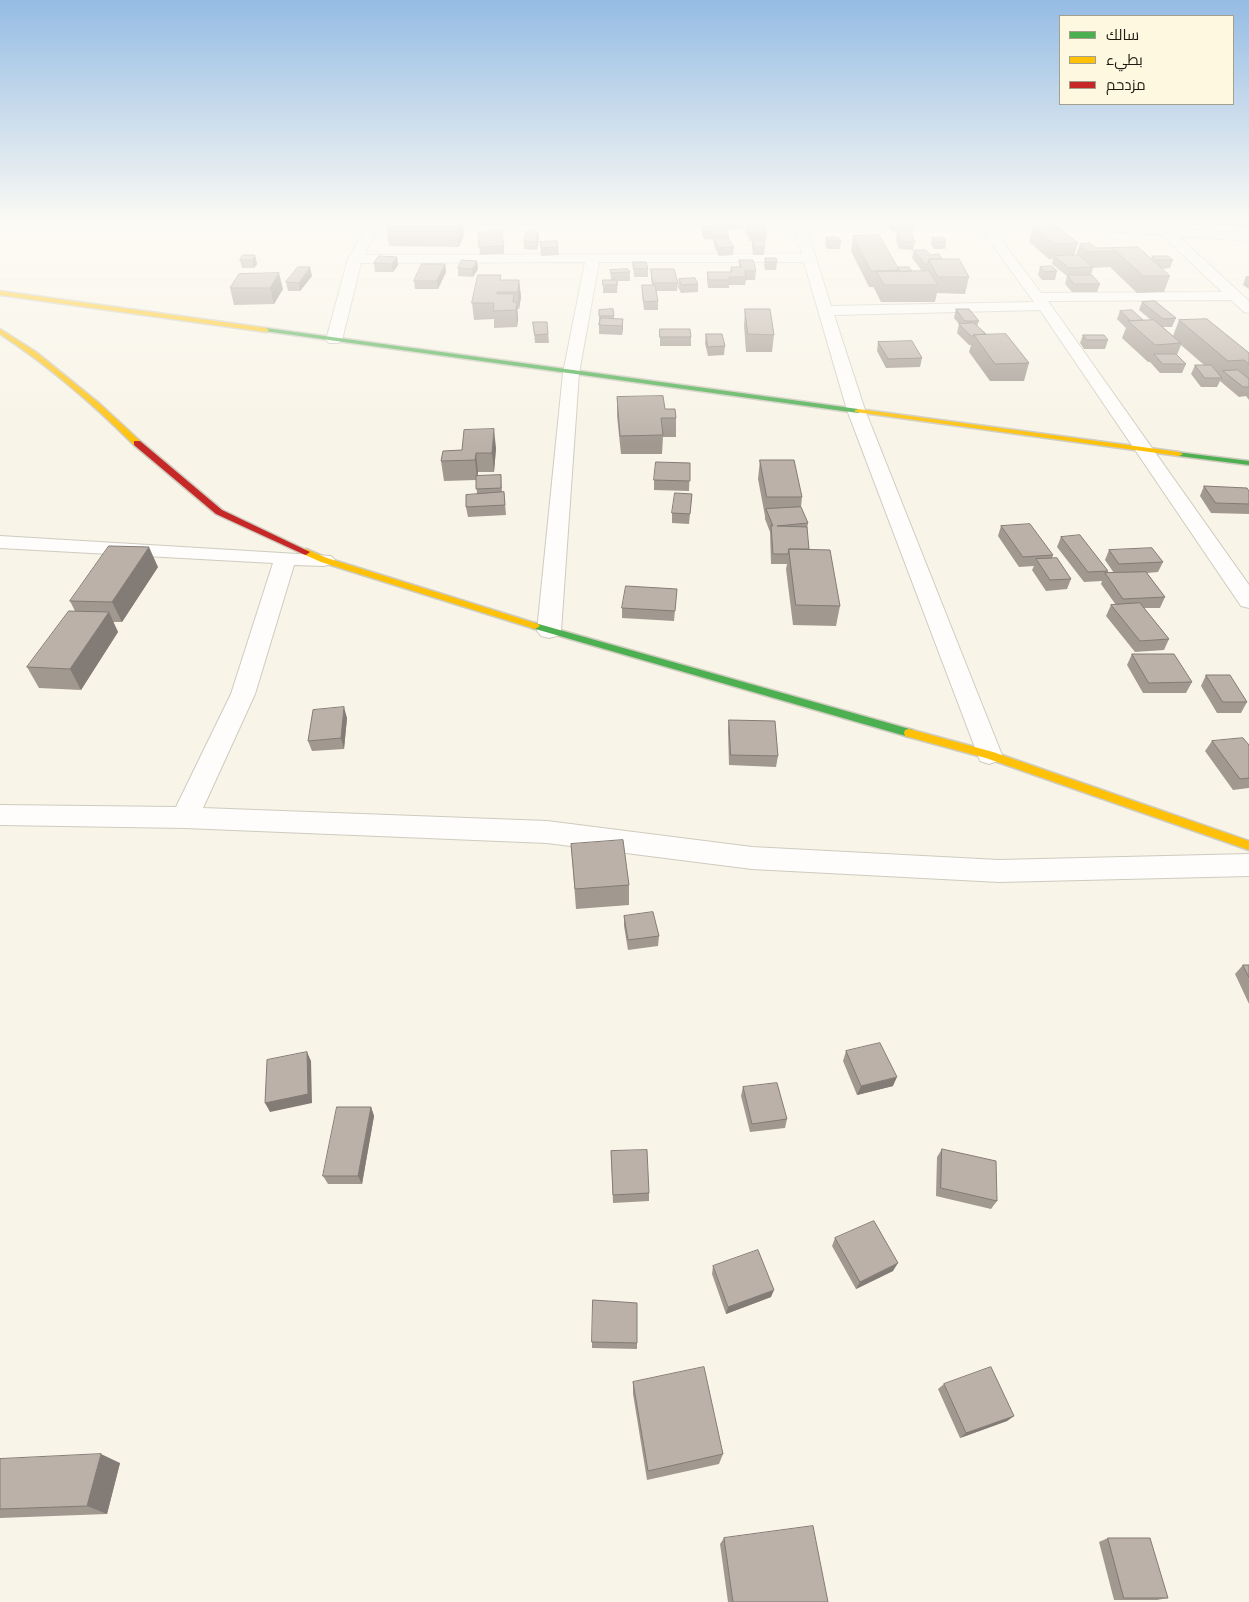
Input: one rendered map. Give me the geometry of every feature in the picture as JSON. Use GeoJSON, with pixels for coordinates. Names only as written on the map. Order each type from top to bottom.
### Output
{"type":"FeatureCollection","features":[{"type":"Feature","properties":{"kind":"main road"},"geometry":{"type":"LineString","coordinates":[[20,296],[571,373],[1249,463]]}},
{"type":"Feature","properties":{"kind":"main road"},"geometry":{"type":"LineString","coordinates":[[0,331],[34,353],[98,405],[133,440],[219,512],[324,560],[549,631],[989,755],[1249,846]]}},
{"type":"Feature","properties":{"kind":"street"},"geometry":{"type":"LineString","coordinates":[[334,340],[345,296]]}},
{"type":"Feature","properties":{"kind":"street"},"geometry":{"type":"LineString","coordinates":[[549,631],[571,373],[586,296]]}},
{"type":"Feature","properties":{"kind":"street"},"geometry":{"type":"LineString","coordinates":[[821,296],[856,410],[989,755]]}},
{"type":"Feature","properties":{"kind":"street"},"geometry":{"type":"LineString","coordinates":[[1036,296],[1249,601]]}},
{"type":"Feature","properties":{"kind":"street"},"geometry":{"type":"LineString","coordinates":[[826,311],[1040,301],[1234,296],[1249,309]]}},
{"type":"Feature","properties":{"kind":"street"},"geometry":{"type":"LineString","coordinates":[[0,542],[324,560]]}},
{"type":"Feature","properties":{"kind":"street"},"geometry":{"type":"LineString","coordinates":[[185,818],[243,694],[285,558]]}},
{"type":"Feature","properties":{"kind":"street"},"geometry":{"type":"LineString","coordinates":[[0,814],[185,818],[547,832],[752,858],[999,871],[1249,864]]}},
{"type":"Feature","properties":{"kind":"building"},"geometry":{"type":"Polygon","coordinates":[[[474,296],[514,296],[513,302],[517,302],[516,310],[493,311],[494,303],[472,303],[474,296]]]}},
{"type":"Feature","properties":{"kind":"building"},"geometry":{"type":"Polygon","coordinates":[[[643,296],[657,296],[658,301],[644,302],[643,296]]]}},
{"type":"Feature","properties":{"kind":"building"},"geometry":{"type":"Polygon","coordinates":[[[1155,301],[1176,318],[1163,319],[1142,302],[1155,301]]]}},
{"type":"Feature","properties":{"kind":"building"},"geometry":{"type":"Polygon","coordinates":[[[613,309],[614,316],[599,316],[599,310],[613,309]]]}},
{"type":"Feature","properties":{"kind":"building"},"geometry":{"type":"Polygon","coordinates":[[[745,309],[770,309],[774,335],[748,334],[745,309]]]}},
{"type":"Feature","properties":{"kind":"building"},"geometry":{"type":"Polygon","coordinates":[[[956,309],[969,309],[979,321],[965,321],[956,309]]]}},
{"type":"Feature","properties":{"kind":"building"},"geometry":{"type":"Polygon","coordinates":[[[1132,310],[1143,320],[1131,321],[1120,311],[1132,310]]]}},
{"type":"Feature","properties":{"kind":"building"},"geometry":{"type":"Polygon","coordinates":[[[601,318],[623,319],[622,326],[599,325],[601,318]]]}},
{"type":"Feature","properties":{"kind":"building"},"geometry":{"type":"Polygon","coordinates":[[[1207,319],[1249,353],[1249,364],[1244,360],[1228,361],[1179,320],[1207,319]]]}},
{"type":"Feature","properties":{"kind":"building"},"geometry":{"type":"Polygon","coordinates":[[[1154,320],[1181,343],[1155,345],[1128,321],[1154,320]]]}},
{"type":"Feature","properties":{"kind":"building"},"geometry":{"type":"Polygon","coordinates":[[[533,322],[547,322],[548,334],[535,335],[533,322]]]}},
{"type":"Feature","properties":{"kind":"building"},"geometry":{"type":"Polygon","coordinates":[[[974,323],[986,334],[971,336],[959,324],[974,323]]]}},
{"type":"Feature","properties":{"kind":"building"},"geometry":{"type":"Polygon","coordinates":[[[660,329],[690,329],[691,337],[660,337],[660,329]]]}},
{"type":"Feature","properties":{"kind":"building"},"geometry":{"type":"Polygon","coordinates":[[[706,334],[722,334],[725,346],[708,347],[706,334]]]}},
{"type":"Feature","properties":{"kind":"building"},"geometry":{"type":"Polygon","coordinates":[[[1006,334],[1029,363],[995,364],[974,335],[1006,334]]]}},
{"type":"Feature","properties":{"kind":"building"},"geometry":{"type":"Polygon","coordinates":[[[1083,335],[1104,335],[1108,340],[1087,340],[1083,335]]]}},
{"type":"Feature","properties":{"kind":"building"},"geometry":{"type":"Polygon","coordinates":[[[912,341],[922,358],[888,359],[878,342],[912,341]]]}},
{"type":"Feature","properties":{"kind":"building"},"geometry":{"type":"Polygon","coordinates":[[[1154,354],[1176,354],[1186,364],[1163,364],[1154,354]]]}},
{"type":"Feature","properties":{"kind":"building"},"geometry":{"type":"Polygon","coordinates":[[[1195,365],[1211,365],[1222,378],[1205,378],[1195,365]]]}},
{"type":"Feature","properties":{"kind":"building"},"geometry":{"type":"Polygon","coordinates":[[[1238,370],[1249,379],[1249,387],[1243,387],[1223,371],[1238,370]]]}},
{"type":"Feature","properties":{"kind":"building"},"geometry":{"type":"Polygon","coordinates":[[[663,396],[665,409],[675,409],[676,418],[661,418],[663,435],[620,436],[617,397],[663,396]]]}},
{"type":"Feature","properties":{"kind":"building"},"geometry":{"type":"Polygon","coordinates":[[[494,429],[492,453],[476,453],[475,460],[441,461],[443,451],[462,450],[464,430],[494,429]]]}},
{"type":"Feature","properties":{"kind":"building"},"geometry":{"type":"Polygon","coordinates":[[[760,460],[794,460],[802,497],[767,497],[760,460]]]}},
{"type":"Feature","properties":{"kind":"building"},"geometry":{"type":"Polygon","coordinates":[[[656,462],[690,463],[690,481],[654,480],[656,462]]]}},
{"type":"Feature","properties":{"kind":"building"},"geometry":{"type":"Polygon","coordinates":[[[501,475],[501,488],[476,489],[476,476],[501,475]]]}},
{"type":"Feature","properties":{"kind":"building"},"geometry":{"type":"Polygon","coordinates":[[[1204,486],[1247,488],[1249,491],[1249,504],[1216,503],[1204,486]]]}},
{"type":"Feature","properties":{"kind":"building"},"geometry":{"type":"Polygon","coordinates":[[[504,492],[505,505],[466,507],[466,495],[504,492]]]}},
{"type":"Feature","properties":{"kind":"building"},"geometry":{"type":"Polygon","coordinates":[[[675,493],[692,494],[690,514],[672,513],[675,493]]]}},
{"type":"Feature","properties":{"kind":"building"},"geometry":{"type":"Polygon","coordinates":[[[801,507],[808,523],[777,526],[807,527],[809,549],[789,549],[788,554],[773,554],[771,525],[773,526],[766,509],[801,507]]]}},
{"type":"Feature","properties":{"kind":"building"},"geometry":{"type":"Polygon","coordinates":[[[1030,524],[1053,555],[1023,557],[1001,526],[1030,524]]]}},
{"type":"Feature","properties":{"kind":"building"},"geometry":{"type":"Polygon","coordinates":[[[1080,535],[1108,571],[1088,572],[1061,537],[1080,535]]]}},
{"type":"Feature","properties":{"kind":"building"},"geometry":{"type":"Polygon","coordinates":[[[109,546],[149,547],[112,602],[70,601],[109,546]]]}},
{"type":"Feature","properties":{"kind":"building"},"geometry":{"type":"Polygon","coordinates":[[[1152,548],[1163,562],[1119,564],[1109,550],[1152,548]]]}},
{"type":"Feature","properties":{"kind":"building"},"geometry":{"type":"Polygon","coordinates":[[[789,549],[830,550],[840,606],[796,605],[789,549]]]}},
{"type":"Feature","properties":{"kind":"building"},"geometry":{"type":"Polygon","coordinates":[[[1057,558],[1071,579],[1050,580],[1036,559],[1057,558]]]}},
{"type":"Feature","properties":{"kind":"building"},"geometry":{"type":"Polygon","coordinates":[[[1146,572],[1165,597],[1123,599],[1105,573],[1146,572]]]}},
{"type":"Feature","properties":{"kind":"building"},"geometry":{"type":"Polygon","coordinates":[[[626,586],[677,589],[675,611],[622,608],[626,586]]]}},
{"type":"Feature","properties":{"kind":"building"},"geometry":{"type":"Polygon","coordinates":[[[1140,603],[1169,639],[1140,641],[1111,605],[1140,603]]]}},
{"type":"Feature","properties":{"kind":"building"},"geometry":{"type":"Polygon","coordinates":[[[69,611],[109,612],[70,669],[27,667],[69,611]]]}},
{"type":"Feature","properties":{"kind":"building"},"geometry":{"type":"Polygon","coordinates":[[[1132,654],[1174,654],[1192,682],[1149,683],[1132,654]]]}},
{"type":"Feature","properties":{"kind":"building"},"geometry":{"type":"Polygon","coordinates":[[[1206,675],[1230,675],[1247,702],[1223,702],[1206,675]]]}},
{"type":"Feature","properties":{"kind":"building"},"geometry":{"type":"Polygon","coordinates":[[[344,707],[341,738],[308,741],[313,710],[344,707]]]}},
{"type":"Feature","properties":{"kind":"building"},"geometry":{"type":"Polygon","coordinates":[[[729,720],[775,721],[778,756],[731,755],[729,720]]]}},
{"type":"Feature","properties":{"kind":"building"},"geometry":{"type":"Polygon","coordinates":[[[1243,738],[1249,745],[1249,778],[1240,779],[1212,741],[1243,738]]]}},
{"type":"Feature","properties":{"kind":"building"},"geometry":{"type":"Polygon","coordinates":[[[623,840],[629,885],[575,889],[571,844],[623,840]]]}},
{"type":"Feature","properties":{"kind":"building"},"geometry":{"type":"Polygon","coordinates":[[[653,912],[659,936],[628,940],[624,916],[653,912]]]}},
{"type":"Feature","properties":{"kind":"building"},"geometry":{"type":"Polygon","coordinates":[[[1243,965],[1249,965],[1249,977],[1243,965]]]}},
{"type":"Feature","properties":{"kind":"building"},"geometry":{"type":"Polygon","coordinates":[[[880,1043],[897,1077],[861,1086],[846,1051],[880,1043]]]}},
{"type":"Feature","properties":{"kind":"building"},"geometry":{"type":"Polygon","coordinates":[[[307,1052],[308,1094],[265,1103],[267,1060],[307,1052]]]}},
{"type":"Feature","properties":{"kind":"building"},"geometry":{"type":"Polygon","coordinates":[[[777,1083],[787,1119],[752,1124],[743,1087],[777,1083]]]}},
{"type":"Feature","properties":{"kind":"building"},"geometry":{"type":"Polygon","coordinates":[[[337,1107],[371,1107],[358,1176],[323,1176],[337,1107]]]}},
{"type":"Feature","properties":{"kind":"building"},"geometry":{"type":"Polygon","coordinates":[[[942,1149],[996,1161],[997,1201],[941,1188],[942,1149]]]}},
{"type":"Feature","properties":{"kind":"building"},"geometry":{"type":"Polygon","coordinates":[[[647,1150],[649,1193],[613,1195],[611,1151],[647,1150]]]}},
{"type":"Feature","properties":{"kind":"building"},"geometry":{"type":"Polygon","coordinates":[[[874,1221],[898,1263],[860,1282],[835,1238],[874,1221]]]}},
{"type":"Feature","properties":{"kind":"building"},"geometry":{"type":"Polygon","coordinates":[[[758,1250],[774,1290],[728,1307],[713,1266],[758,1250]]]}},
{"type":"Feature","properties":{"kind":"building"},"geometry":{"type":"Polygon","coordinates":[[[593,1300],[637,1303],[637,1343],[592,1342],[593,1300]]]}},
{"type":"Feature","properties":{"kind":"building"},"geometry":{"type":"Polygon","coordinates":[[[704,1367],[723,1454],[648,1471],[633,1382],[704,1367]]]}},
{"type":"Feature","properties":{"kind":"building"},"geometry":{"type":"Polygon","coordinates":[[[991,1367],[1014,1416],[966,1433],[944,1384],[991,1367]]]}},
{"type":"Feature","properties":{"kind":"building"},"geometry":{"type":"Polygon","coordinates":[[[101,1454],[87,1506],[0,1509],[0,1459],[101,1454]]]}},
{"type":"Feature","properties":{"kind":"building"},"geometry":{"type":"Polygon","coordinates":[[[813,1526],[828,1602],[733,1602],[724,1538],[813,1526]]]}},
{"type":"Feature","properties":{"kind":"building"},"geometry":{"type":"Polygon","coordinates":[[[1108,1538],[1150,1538],[1168,1598],[1124,1598],[1108,1538]]]}},
{"type":"Feature","properties":{"kind":"traffic: fast"},"geometry":{"type":"LineString","coordinates":[[266,330],[858,411]]}},
{"type":"Feature","properties":{"kind":"traffic: fast"},"geometry":{"type":"LineString","coordinates":[[1179,454],[1249,463]]}},
{"type":"Feature","properties":{"kind":"traffic: fast"},"geometry":{"type":"LineString","coordinates":[[535,626],[909,733]]}},
{"type":"Feature","properties":{"kind":"traffic: slow"},"geometry":{"type":"LineString","coordinates":[[20,296],[266,330]]}},
{"type":"Feature","properties":{"kind":"traffic: slow"},"geometry":{"type":"LineString","coordinates":[[0,331],[34,353],[98,405],[137,443]]}},
{"type":"Feature","properties":{"kind":"traffic: slow"},"geometry":{"type":"LineString","coordinates":[[858,411],[1179,454]]}},
{"type":"Feature","properties":{"kind":"traffic: slow"},"geometry":{"type":"LineString","coordinates":[[306,552],[324,560],[535,626]]}},
{"type":"Feature","properties":{"kind":"traffic: slow"},"geometry":{"type":"LineString","coordinates":[[909,733],[989,755],[1249,846]]}},
{"type":"Feature","properties":{"kind":"traffic: jam"},"geometry":{"type":"LineString","coordinates":[[137,443],[219,512],[306,552]]}}]}
